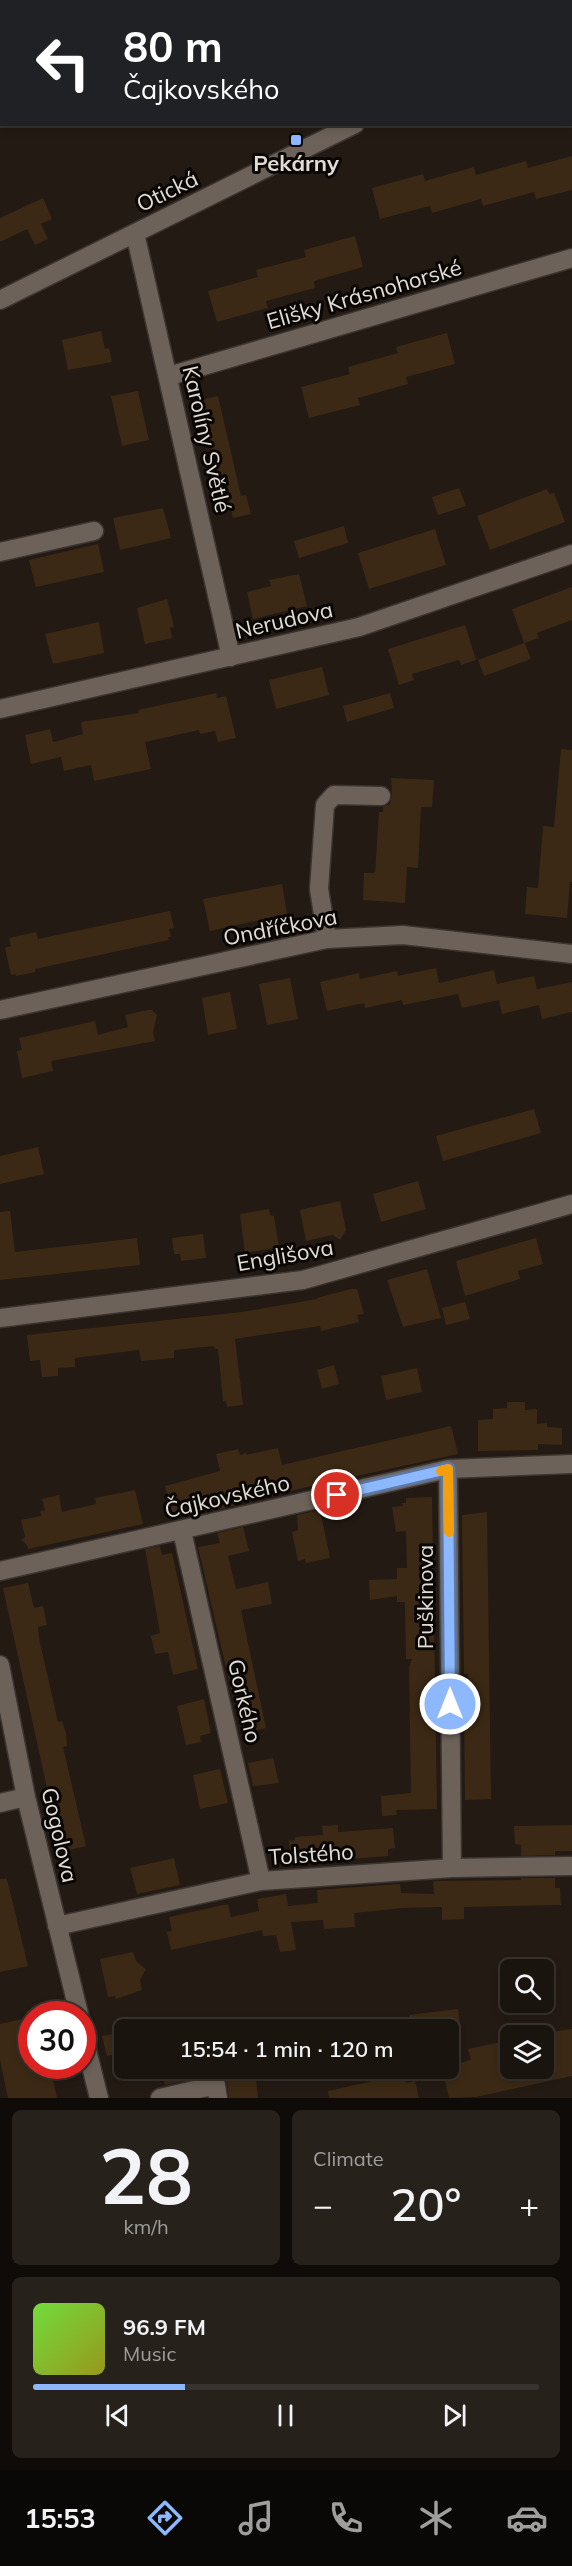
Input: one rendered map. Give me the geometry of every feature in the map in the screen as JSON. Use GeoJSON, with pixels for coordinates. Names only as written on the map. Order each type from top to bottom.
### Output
{"type":"FeatureCollection","features":[{"type":"Feature","properties":{"kind":"street","name":"Otická"},"geometry":{"type":"LineString","coordinates":[[0,300],[351,126]]}},
{"type":"Feature","properties":{"kind":"street","name":"Karolíny Světlé"},"geometry":{"type":"LineString","coordinates":[[135,233],[231,657]]}},
{"type":"Feature","properties":{"kind":"street","name":"Elišky Krásnohorské"},"geometry":{"type":"LineString","coordinates":[[169,376],[572,258]]}},
{"type":"Feature","properties":{"kind":"street"},"geometry":{"type":"LineString","coordinates":[[0,552],[94,531]]}},
{"type":"Feature","properties":{"kind":"street","name":"Nerudova"},"geometry":{"type":"LineString","coordinates":[[0,709],[359,627],[572,554]]}},
{"type":"Feature","properties":{"kind":"street"},"geometry":{"type":"LineString","coordinates":[[327,939],[319,889],[325,805],[334,795],[381,796]]}},
{"type":"Feature","properties":{"kind":"street","name":"Ondříčkova"},"geometry":{"type":"LineString","coordinates":[[0,1010],[327,939],[403,935],[572,954]]}},
{"type":"Feature","properties":{"kind":"street","name":"Englišova"},"geometry":{"type":"LineString","coordinates":[[0,1317],[303,1280],[572,1204]]}},
{"type":"Feature","properties":{"kind":"street","name":"Čajkovského"},"geometry":{"type":"LineString","coordinates":[[0,1571],[448,1469],[572,1464]]}},
{"type":"Feature","properties":{"kind":"street","name":"Puškinova"},"geometry":{"type":"LineString","coordinates":[[448,1469],[452,1868]]}},
{"type":"Feature","properties":{"kind":"street","name":"Gorkého"},"geometry":{"type":"LineString","coordinates":[[182,1531],[261,1881]]}},
{"type":"Feature","properties":{"kind":"street","name":"Gogolova"},"geometry":{"type":"LineString","coordinates":[[0,1665],[26,1797],[76,2001]]}},
{"type":"Feature","properties":{"kind":"street"},"geometry":{"type":"LineString","coordinates":[[0,1803],[26,1797]]}},
{"type":"Feature","properties":{"kind":"street","name":"Tolstého"},"geometry":{"type":"LineString","coordinates":[[57,1926],[261,1881],[452,1868],[572,1866]]}},
{"type":"Feature","properties":{"kind":"street"},"geometry":{"type":"LineString","coordinates":[[94,2079],[99,2098]]}},
{"type":"Feature","properties":{"kind":"street"},"geometry":{"type":"LineString","coordinates":[[160,2098],[216,2085],[218,2098]]}},
{"type":"Feature","properties":{"kind":"building"},"geometry":{"type":"Polygon","coordinates":[[[572,156],[572,190],[536,199],[534,192],[483,206],[481,199],[432,213],[430,206],[380,219],[372,188],[423,174],[425,181],[474,167],[476,175],[526,161],[528,168],[572,156]]]}},
{"type":"Feature","properties":{"kind":"building"},"geometry":{"type":"Polygon","coordinates":[[[43,198],[52,219],[41,224],[48,239],[35,245],[27,229],[0,242],[0,218],[43,198]]]}},
{"type":"Feature","properties":{"kind":"building"},"geometry":{"type":"Polygon","coordinates":[[[355,236],[363,267],[314,281],[315,288],[266,301],[268,308],[217,322],[208,291],[258,277],[256,270],[306,257],[304,250],[355,236]]]}},
{"type":"Feature","properties":{"kind":"building"},"geometry":{"type":"Polygon","coordinates":[[[101,331],[105,349],[109,348],[112,362],[68,370],[62,340],[101,331]]]}},
{"type":"Feature","properties":{"kind":"building"},"geometry":{"type":"Polygon","coordinates":[[[447,333],[455,364],[406,377],[408,384],[358,398],[360,405],[309,418],[301,387],[350,374],[348,367],[398,353],[396,347],[447,333]]]}},
{"type":"Feature","properties":{"kind":"building"},"geometry":{"type":"Polygon","coordinates":[[[138,391],[149,440],[122,446],[111,396],[138,391]]]}},
{"type":"Feature","properties":{"kind":"building"},"geometry":{"type":"Polygon","coordinates":[[[218,396],[241,496],[246,495],[251,514],[233,518],[229,499],[223,501],[201,400],[218,396]]]}},
{"type":"Feature","properties":{"kind":"building"},"geometry":{"type":"Polygon","coordinates":[[[459,488],[466,506],[438,515],[432,497],[459,488]]]}},
{"type":"Feature","properties":{"kind":"building"},"geometry":{"type":"Polygon","coordinates":[[[547,489],[549,494],[554,493],[565,522],[490,550],[477,516],[547,489]]]}},
{"type":"Feature","properties":{"kind":"building"},"geometry":{"type":"Polygon","coordinates":[[[163,508],[171,538],[120,550],[113,518],[163,508]]]}},
{"type":"Feature","properties":{"kind":"building"},"geometry":{"type":"Polygon","coordinates":[[[344,526],[348,543],[299,558],[294,541],[344,526]]]}},
{"type":"Feature","properties":{"kind":"building"},"geometry":{"type":"Polygon","coordinates":[[[435,529],[446,565],[369,589],[358,553],[435,529]]]}},
{"type":"Feature","properties":{"kind":"building"},"geometry":{"type":"Polygon","coordinates":[[[98,544],[104,572],[36,587],[29,560],[98,544]]]}},
{"type":"Feature","properties":{"kind":"building"},"geometry":{"type":"Polygon","coordinates":[[[299,574],[307,606],[253,619],[247,592],[271,586],[269,580],[299,574]]]}},
{"type":"Feature","properties":{"kind":"building"},"geometry":{"type":"Polygon","coordinates":[[[572,587],[572,620],[537,633],[539,638],[525,643],[531,659],[484,676],[478,660],[524,643],[512,609],[572,587]]]}},
{"type":"Feature","properties":{"kind":"building"},"geometry":{"type":"Polygon","coordinates":[[[167,599],[174,627],[170,628],[172,638],[145,644],[137,608],[167,599]]]}},
{"type":"Feature","properties":{"kind":"building"},"geometry":{"type":"Polygon","coordinates":[[[99,622],[104,653],[53,664],[45,634],[99,622]]]}},
{"type":"Feature","properties":{"kind":"building"},"geometry":{"type":"Polygon","coordinates":[[[465,625],[476,660],[461,665],[459,660],[412,674],[414,680],[399,685],[388,649],[465,625]]]}},
{"type":"Feature","properties":{"kind":"building"},"geometry":{"type":"Polygon","coordinates":[[[322,667],[329,695],[276,709],[269,680],[322,667]]]}},
{"type":"Feature","properties":{"kind":"building"},"geometry":{"type":"Polygon","coordinates":[[[216,693],[217,698],[226,696],[236,738],[218,742],[215,731],[200,734],[199,730],[145,742],[151,769],[94,781],[91,765],[64,771],[61,757],[31,764],[25,735],[50,729],[53,742],[83,734],[81,722],[139,713],[138,710],[216,693]]]}},
{"type":"Feature","properties":{"kind":"building"},"geometry":{"type":"Polygon","coordinates":[[[390,693],[394,708],[347,722],[343,706],[390,693]]]}},
{"type":"Feature","properties":{"kind":"building"},"geometry":{"type":"Polygon","coordinates":[[[561,749],[572,750],[572,882],[570,882],[567,918],[525,914],[527,887],[538,888],[543,826],[554,827],[561,749]]]}},
{"type":"Feature","properties":{"kind":"building"},"geometry":{"type":"Polygon","coordinates":[[[391,778],[434,780],[432,807],[421,807],[418,868],[407,867],[405,903],[363,900],[364,873],[375,873],[379,812],[383,812],[383,807],[390,804],[391,778]]]}},
{"type":"Feature","properties":{"kind":"building"},"geometry":{"type":"Polygon","coordinates":[[[282,884],[287,914],[210,931],[203,899],[282,884]]]}},
{"type":"Feature","properties":{"kind":"building"},"geometry":{"type":"Polygon","coordinates":[[[170,911],[174,928],[169,929],[171,937],[168,937],[169,940],[35,969],[35,972],[11,975],[5,948],[11,946],[9,938],[36,932],[38,939],[170,911]]]}},
{"type":"Feature","properties":{"kind":"building"},"geometry":{"type":"Polygon","coordinates":[[[436,968],[439,983],[494,970],[497,984],[534,976],[537,989],[572,982],[572,1012],[542,1019],[539,1005],[502,1014],[499,1000],[462,1008],[458,994],[403,1005],[402,1000],[365,1008],[364,1003],[327,1011],[320,982],[359,973],[360,979],[397,971],[398,976],[436,968]]]}},
{"type":"Feature","properties":{"kind":"building"},"geometry":{"type":"Polygon","coordinates":[[[290,978],[298,1019],[267,1025],[259,984],[290,978]]]}},
{"type":"Feature","properties":{"kind":"building"},"geometry":{"type":"Polygon","coordinates":[[[230,992],[237,1029],[208,1035],[202,998],[230,992]]]}},
{"type":"Feature","properties":{"kind":"building"},"geometry":{"type":"Polygon","coordinates":[[[152,1010],[157,1015],[153,1032],[155,1041],[51,1061],[53,1071],[22,1078],[17,1051],[22,1050],[19,1038],[95,1021],[98,1035],[128,1027],[125,1015],[152,1010]]]}},
{"type":"Feature","properties":{"kind":"building"},"geometry":{"type":"Polygon","coordinates":[[[534,1109],[541,1133],[443,1161],[436,1136],[534,1109]]]}},
{"type":"Feature","properties":{"kind":"building"},"geometry":{"type":"Polygon","coordinates":[[[38,1147],[44,1174],[0,1184],[0,1156],[38,1147]]]}},
{"type":"Feature","properties":{"kind":"building"},"geometry":{"type":"Polygon","coordinates":[[[418,1181],[426,1209],[381,1222],[373,1194],[418,1181]]]}},
{"type":"Feature","properties":{"kind":"building"},"geometry":{"type":"Polygon","coordinates":[[[340,1201],[346,1230],[340,1240],[333,1235],[306,1241],[300,1210],[340,1201]]]}},
{"type":"Feature","properties":{"kind":"building"},"geometry":{"type":"Polygon","coordinates":[[[269,1209],[270,1215],[274,1216],[279,1247],[245,1253],[240,1214],[269,1209]]]}},
{"type":"Feature","properties":{"kind":"building"},"geometry":{"type":"Polygon","coordinates":[[[10,1211],[15,1252],[137,1238],[140,1265],[0,1280],[0,1212],[10,1211]]]}},
{"type":"Feature","properties":{"kind":"building"},"geometry":{"type":"Polygon","coordinates":[[[203,1234],[206,1258],[181,1261],[180,1254],[174,1254],[172,1238],[203,1234]]]}},
{"type":"Feature","properties":{"kind":"building"},"geometry":{"type":"Polygon","coordinates":[[[536,1238],[543,1264],[518,1271],[520,1279],[465,1296],[456,1261],[536,1238]]]}},
{"type":"Feature","properties":{"kind":"building"},"geometry":{"type":"Polygon","coordinates":[[[427,1269],[441,1318],[403,1327],[387,1280],[427,1269]]]}},
{"type":"Feature","properties":{"kind":"building"},"geometry":{"type":"Polygon","coordinates":[[[357,1289],[364,1314],[357,1315],[359,1322],[321,1331],[320,1326],[235,1339],[243,1405],[227,1407],[226,1401],[223,1401],[218,1349],[214,1346],[174,1350],[174,1358],[141,1361],[139,1350],[75,1358],[75,1367],[58,1368],[58,1376],[42,1377],[40,1360],[30,1361],[27,1335],[242,1312],[317,1299],[357,1289]]]}},
{"type":"Feature","properties":{"kind":"building"},"geometry":{"type":"Polygon","coordinates":[[[465,1302],[470,1319],[446,1325],[442,1308],[465,1302]]]}},
{"type":"Feature","properties":{"kind":"building"},"geometry":{"type":"Polygon","coordinates":[[[334,1365],[339,1384],[322,1389],[317,1370],[334,1365]]]}},
{"type":"Feature","properties":{"kind":"building"},"geometry":{"type":"Polygon","coordinates":[[[417,1368],[422,1392],[386,1400],[381,1376],[417,1368]]]}},
{"type":"Feature","properties":{"kind":"building"},"geometry":{"type":"Polygon","coordinates":[[[507,1402],[525,1402],[525,1410],[537,1409],[537,1424],[547,1423],[547,1427],[562,1428],[562,1445],[538,1444],[538,1450],[478,1451],[478,1420],[493,1419],[493,1409],[507,1408],[507,1402]]]}},
{"type":"Feature","properties":{"kind":"building"},"geometry":{"type":"Polygon","coordinates":[[[451,1426],[458,1454],[315,1485],[213,1511],[212,1509],[173,1517],[165,1486],[220,1471],[216,1454],[238,1449],[240,1455],[246,1453],[246,1455],[278,1448],[282,1465],[451,1426]]]}},
{"type":"Feature","properties":{"kind":"building"},"geometry":{"type":"Polygon","coordinates":[[[135,1490],[143,1524],[28,1549],[21,1540],[25,1537],[21,1520],[41,1516],[40,1511],[45,1510],[42,1499],[59,1495],[62,1512],[96,1504],[95,1498],[135,1490]]]}},
{"type":"Feature","properties":{"kind":"building"},"geometry":{"type":"Polygon","coordinates":[[[432,1497],[437,1809],[396,1810],[397,1815],[382,1816],[381,1796],[411,1793],[409,1667],[412,1659],[406,1659],[405,1602],[397,1602],[397,1596],[370,1600],[369,1580],[397,1579],[397,1568],[407,1568],[406,1531],[396,1532],[392,1507],[403,1506],[402,1503],[406,1503],[406,1498],[432,1497]]]}},
{"type":"Feature","properties":{"kind":"building"},"geometry":{"type":"Polygon","coordinates":[[[320,1510],[330,1558],[306,1563],[305,1559],[298,1561],[292,1532],[298,1530],[297,1515],[320,1510]]]}},
{"type":"Feature","properties":{"kind":"building"},"geometry":{"type":"Polygon","coordinates":[[[487,1512],[491,1799],[465,1800],[464,1706],[469,1706],[468,1674],[464,1674],[462,1515],[487,1512]]]}},
{"type":"Feature","properties":{"kind":"building"},"geometry":{"type":"Polygon","coordinates":[[[243,1527],[249,1551],[228,1556],[236,1589],[268,1582],[272,1604],[241,1610],[266,1728],[248,1732],[241,1732],[198,1547],[220,1543],[217,1533],[243,1527]]]}},
{"type":"Feature","properties":{"kind":"building"},"geometry":{"type":"Polygon","coordinates":[[[160,1546],[162,1555],[172,1553],[198,1669],[173,1675],[168,1652],[155,1654],[151,1636],[160,1633],[145,1549],[160,1546]]]}},
{"type":"Feature","properties":{"kind":"building"},"geometry":{"type":"Polygon","coordinates":[[[28,1583],[34,1608],[43,1606],[47,1625],[38,1627],[39,1638],[58,1722],[62,1721],[66,1733],[67,1746],[63,1747],[86,1846],[65,1851],[64,1846],[60,1847],[3,1588],[28,1583]]]}},
{"type":"Feature","properties":{"kind":"building"},"geometry":{"type":"Polygon","coordinates":[[[204,1699],[211,1733],[200,1736],[201,1742],[186,1745],[177,1706],[204,1699]]]}},
{"type":"Feature","properties":{"kind":"building"},"geometry":{"type":"Polygon","coordinates":[[[273,1758],[279,1783],[253,1786],[248,1763],[273,1758]]]}},
{"type":"Feature","properties":{"kind":"building"},"geometry":{"type":"Polygon","coordinates":[[[220,1769],[228,1803],[200,1809],[193,1775],[220,1769]]]}},
{"type":"Feature","properties":{"kind":"building"},"geometry":{"type":"Polygon","coordinates":[[[338,1825],[338,1832],[393,1828],[395,1848],[388,1849],[388,1856],[297,1863],[297,1859],[291,1859],[289,1841],[295,1840],[295,1837],[323,1835],[322,1826],[338,1825]]]}},
{"type":"Feature","properties":{"kind":"building"},"geometry":{"type":"Polygon","coordinates":[[[572,1825],[572,1851],[555,1851],[555,1855],[521,1856],[521,1845],[515,1844],[514,1826],[572,1825]]]}},
{"type":"Feature","properties":{"kind":"building"},"geometry":{"type":"Polygon","coordinates":[[[174,1858],[180,1885],[137,1894],[130,1868],[174,1858]]]}},
{"type":"Feature","properties":{"kind":"building"},"geometry":{"type":"Polygon","coordinates":[[[521,1878],[555,1878],[555,1888],[560,1888],[561,1905],[464,1907],[464,1919],[442,1920],[442,1907],[402,1908],[354,1913],[355,1927],[324,1929],[323,1920],[291,1922],[296,1950],[280,1952],[276,1935],[263,1936],[262,1930],[171,1950],[167,1932],[172,1931],[169,1917],[228,1904],[231,1917],[259,1911],[257,1899],[286,1894],[288,1906],[318,1903],[317,1890],[400,1884],[401,1893],[434,1894],[433,1881],[521,1880],[521,1878]]]}},
{"type":"Feature","properties":{"kind":"building"},"geometry":{"type":"Polygon","coordinates":[[[0,1879],[7,1879],[28,1966],[0,1972],[0,1879]]]}},
{"type":"Feature","properties":{"kind":"building"},"geometry":{"type":"Polygon","coordinates":[[[133,1952],[136,1961],[146,1969],[140,1980],[142,1990],[116,1999],[115,1996],[108,1997],[100,1959],[133,1952]]]}},
{"type":"Feature","properties":{"kind":"building"},"geometry":{"type":"Polygon","coordinates":[[[458,2009],[461,2030],[459,2030],[459,2019],[410,2019],[409,2015],[458,2009]]]}},
{"type":"Feature","properties":{"kind":"building"},"geometry":{"type":"Polygon","coordinates":[[[18,2020],[18,2079],[53,2079],[57,2098],[8,2098],[0,2060],[0,2024],[18,2020]]]}},
{"type":"Feature","properties":{"kind":"building"},"geometry":{"type":"Polygon","coordinates":[[[572,2029],[572,2076],[476,2097],[449,2098],[445,2079],[459,2079],[459,2063],[471,2060],[468,2049],[500,2042],[500,2079],[554,2079],[554,2031],[572,2029]]]}},
{"type":"Feature","properties":{"kind":"building"},"geometry":{"type":"Polygon","coordinates":[[[114,2034],[114,2054],[107,2056],[102,2036],[114,2034]]]}},
{"type":"Feature","properties":{"kind":"building"},"geometry":{"type":"Polygon","coordinates":[[[164,2079],[194,2079],[165,2085],[164,2079]]]}},
{"type":"Feature","properties":{"kind":"building"},"geometry":{"type":"Polygon","coordinates":[[[225,2079],[256,2079],[258,2098],[229,2098],[225,2079]]]}},
{"type":"Feature","properties":{"kind":"building"},"geometry":{"type":"Polygon","coordinates":[[[382,2079],[405,2079],[406,2083],[415,2081],[419,2098],[329,2098],[328,2091],[382,2079]]]}},
{"type":"Feature","properties":{"kind":"slow traffic"},"geometry":{"type":"LineString","coordinates":[[441,1471],[448,1469],[449,1532]]}},
{"type":"Feature","properties":{"kind":"place","name":"Pekárny"},"geometry":{"type":"Point","coordinates":[296,140]}},
{"type":"Feature","properties":{"kind":"route"},"geometry":{"type":"LineString","coordinates":[[337,1495],[448,1469],[450,1704]]}}]}
